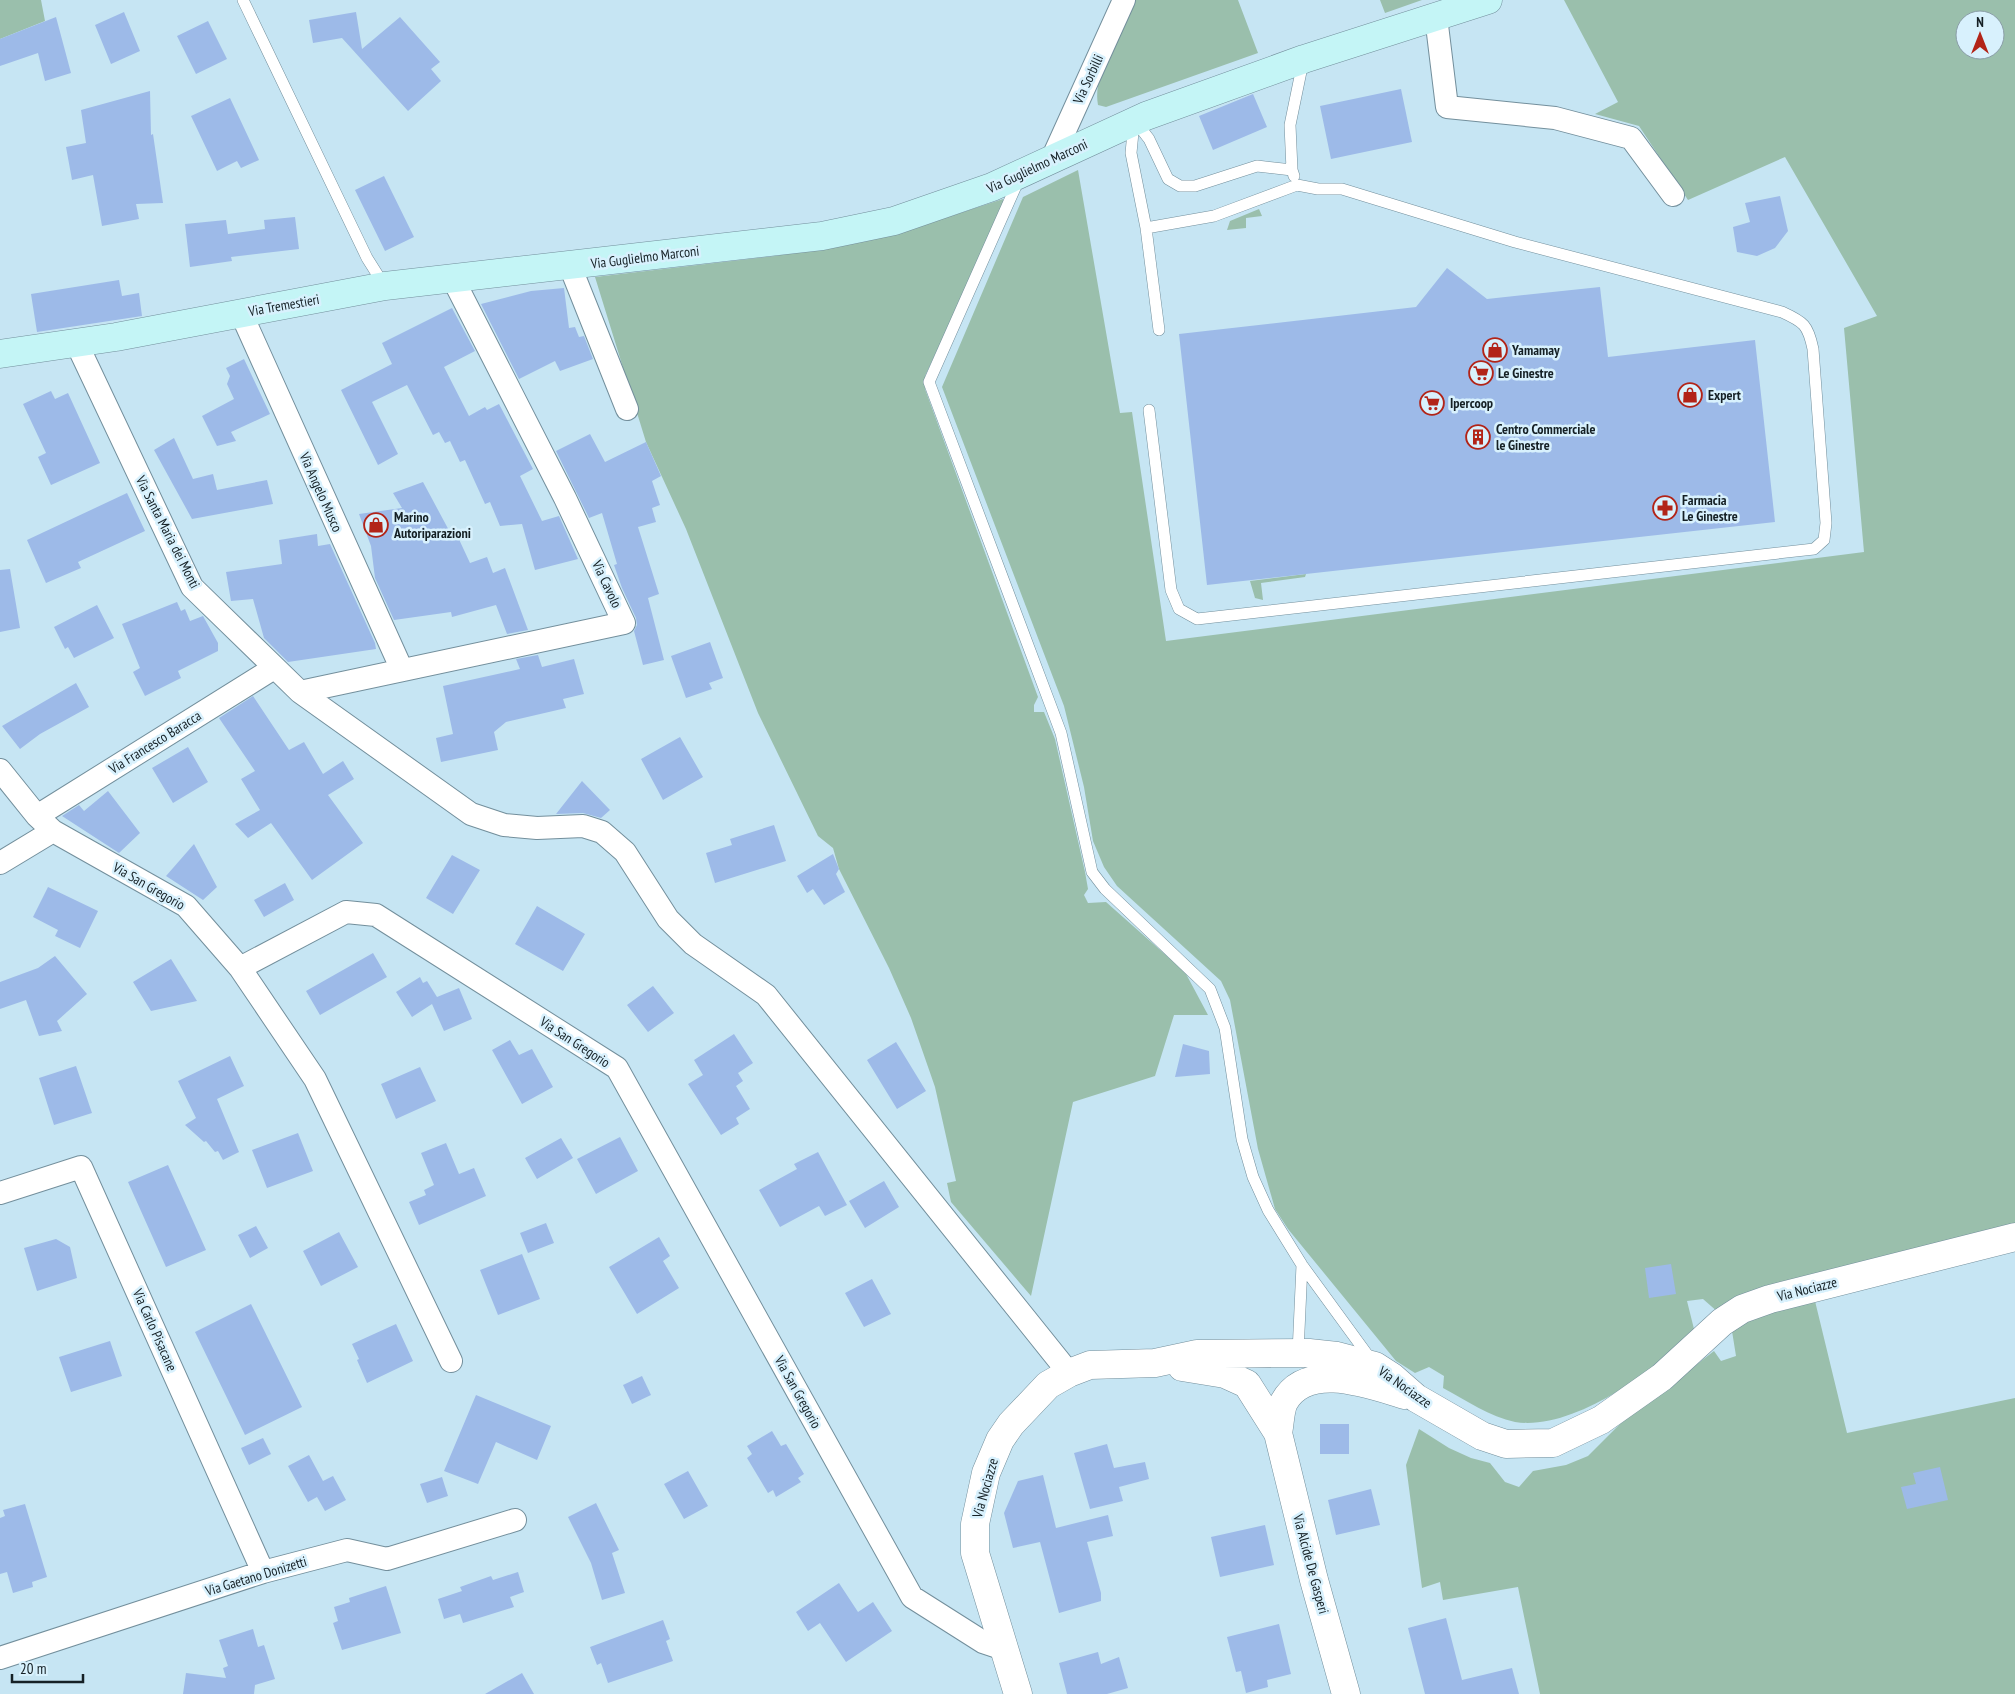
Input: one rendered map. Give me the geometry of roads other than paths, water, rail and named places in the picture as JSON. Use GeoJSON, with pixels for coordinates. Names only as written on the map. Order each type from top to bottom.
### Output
{"type":"FeatureCollection","features":[{"type":"Feature","properties":{"kind":"main road","name":"Via Guglielmo Marconi"},"geometry":{"type":"LineString","coordinates":[[570,266],[822,236],[894,221],[959,200],[1022,173],[1134,120],[1304,59],[1488,0]]}},
{"type":"Feature","properties":{"kind":"main road","name":"Via Tremestieri"},"geometry":{"type":"LineString","coordinates":[[0,354],[385,286],[452,277],[570,266]]}},
{"type":"Feature","properties":{"kind":"street","name":"Via Sorbilli"},"geometry":{"type":"LineString","coordinates":[[1052,159],[1124,0]]}},
{"type":"Feature","properties":{"kind":"street"},"geometry":{"type":"LineString","coordinates":[[1436,17],[1447,107],[1555,118],[1630,138],[1673,195]]}},
{"type":"Feature","properties":{"kind":"street"},"geometry":{"type":"LineString","coordinates":[[570,266],[627,409]]}},
{"type":"Feature","properties":{"kind":"street","name":"Via Cavolo"},"geometry":{"type":"LineString","coordinates":[[300,692],[624,623],[565,498],[452,277]]}},
{"type":"Feature","properties":{"kind":"street","name":"Via Angelo Musco"},"geometry":{"type":"LineString","coordinates":[[240,313],[402,670]]}},
{"type":"Feature","properties":{"kind":"street","name":"Via Santa Maria dei Monti"},"geometry":{"type":"LineString","coordinates":[[76,342],[192,588],[300,692],[471,814],[504,824],[537,828],[583,826],[602,832],[625,852],[668,919],[693,944],[766,995],[1068,1373]]}},
{"type":"Feature","properties":{"kind":"street","name":"Via Francesco Baracca"},"geometry":{"type":"LineString","coordinates":[[37,816],[274,668]]}},
{"type":"Feature","properties":{"kind":"street","name":"Via San Gregorio"},"geometry":{"type":"LineString","coordinates":[[0,770],[37,816],[53,831],[186,906],[240,968],[346,912],[376,915],[617,1068],[912,1596],[983,1642],[1004,1650]]}},
{"type":"Feature","properties":{"kind":"street"},"geometry":{"type":"LineString","coordinates":[[0,864],[53,831]]}},
{"type":"Feature","properties":{"kind":"street"},"geometry":{"type":"LineString","coordinates":[[240,968],[315,1079],[451,1361]]}},
{"type":"Feature","properties":{"kind":"street","name":"Via Carlo Pisacane"},"geometry":{"type":"LineString","coordinates":[[0,1193],[81,1167],[264,1572]]}},
{"type":"Feature","properties":{"kind":"street","name":"Via Nociazze"},"geometry":{"type":"LineString","coordinates":[[1018,1694],[976,1553],[975,1524],[986,1473],[1000,1440],[1011,1424],[1048,1385],[1068,1373],[1090,1365],[1155,1363],[1197,1354],[1298,1353],[1355,1359],[1376,1366],[1416,1398],[1482,1436],[1506,1444],[1553,1443],[1601,1420],[1662,1377],[1722,1322],[1742,1308],[1770,1299],[2015,1237]]}},
{"type":"Feature","properties":{"kind":"street"},"geometry":{"type":"LineString","coordinates":[[1155,1363],[1225,1374],[1246,1384],[1278,1433]]}},
{"type":"Feature","properties":{"kind":"street"},"geometry":{"type":"LineString","coordinates":[[1278,1433],[1284,1403],[1294,1390],[1307,1382],[1330,1378],[1351,1380],[1416,1398]]}},
{"type":"Feature","properties":{"kind":"street","name":"Via Alcide De Gasperi"},"geometry":{"type":"LineString","coordinates":[[1278,1433],[1312,1571],[1346,1694]]}},
{"type":"Feature","properties":{"kind":"street","name":"Via Gaetano Donizetti"},"geometry":{"type":"LineString","coordinates":[[0,1658],[264,1572],[347,1550],[387,1559],[515,1520]]}},
{"type":"Feature","properties":{"kind":"lane"},"geometry":{"type":"LineString","coordinates":[[243,0],[367,258],[385,286]]}},
{"type":"Feature","properties":{"kind":"lane"},"geometry":{"type":"LineString","coordinates":[[1297,185],[1292,170],[1290,125],[1304,59]]}},
{"type":"Feature","properties":{"kind":"lane"},"geometry":{"type":"LineString","coordinates":[[1134,120],[1149,139],[1168,179],[1180,186],[1195,186],[1257,166],[1292,170]]}},
{"type":"Feature","properties":{"kind":"lane"},"geometry":{"type":"LineString","coordinates":[[1134,120],[1130,153],[1146,228],[1159,330]]}},
{"type":"Feature","properties":{"kind":"lane"},"geometry":{"type":"LineString","coordinates":[[1022,173],[929,382],[1061,733],[1092,872],[1105,888],[1210,989],[1224,1028],[1242,1139],[1253,1177],[1268,1210],[1302,1265],[1376,1366]]}},
{"type":"Feature","properties":{"kind":"lane"},"geometry":{"type":"LineString","coordinates":[[1146,228],[1214,216],[1297,185],[1318,189],[1342,189],[1377,198],[1515,242],[1782,312],[1799,320],[1809,330],[1813,349],[1826,523],[1824,540],[1814,549],[1197,619],[1179,609],[1171,590],[1149,410]]}},
{"type":"Feature","properties":{"kind":"lane"},"geometry":{"type":"LineString","coordinates":[[1298,1353],[1302,1265]]}},
{"type":"Feature","properties":{"kind":"place","name":"Yamamay"},"geometry":{"type":"Point","coordinates":[1495,350]}},
{"type":"Feature","properties":{"kind":"place","name":"Le Ginestre"},"geometry":{"type":"Point","coordinates":[1481,373]}},
{"type":"Feature","properties":{"kind":"place","name":"Expert"},"geometry":{"type":"Point","coordinates":[1690,395]}},
{"type":"Feature","properties":{"kind":"place","name":"Ipercoop"},"geometry":{"type":"Point","coordinates":[1432,403]}},
{"type":"Feature","properties":{"kind":"place","name":"Centro Commerciale le Ginestre"},"geometry":{"type":"Point","coordinates":[1478,437]}},
{"type":"Feature","properties":{"kind":"place","name":"Farmacia Le Ginestre"},"geometry":{"type":"Point","coordinates":[1665,508]}},
{"type":"Feature","properties":{"kind":"place","name":"Marino Autoriparazioni"},"geometry":{"type":"Point","coordinates":[376,525]}}]}
